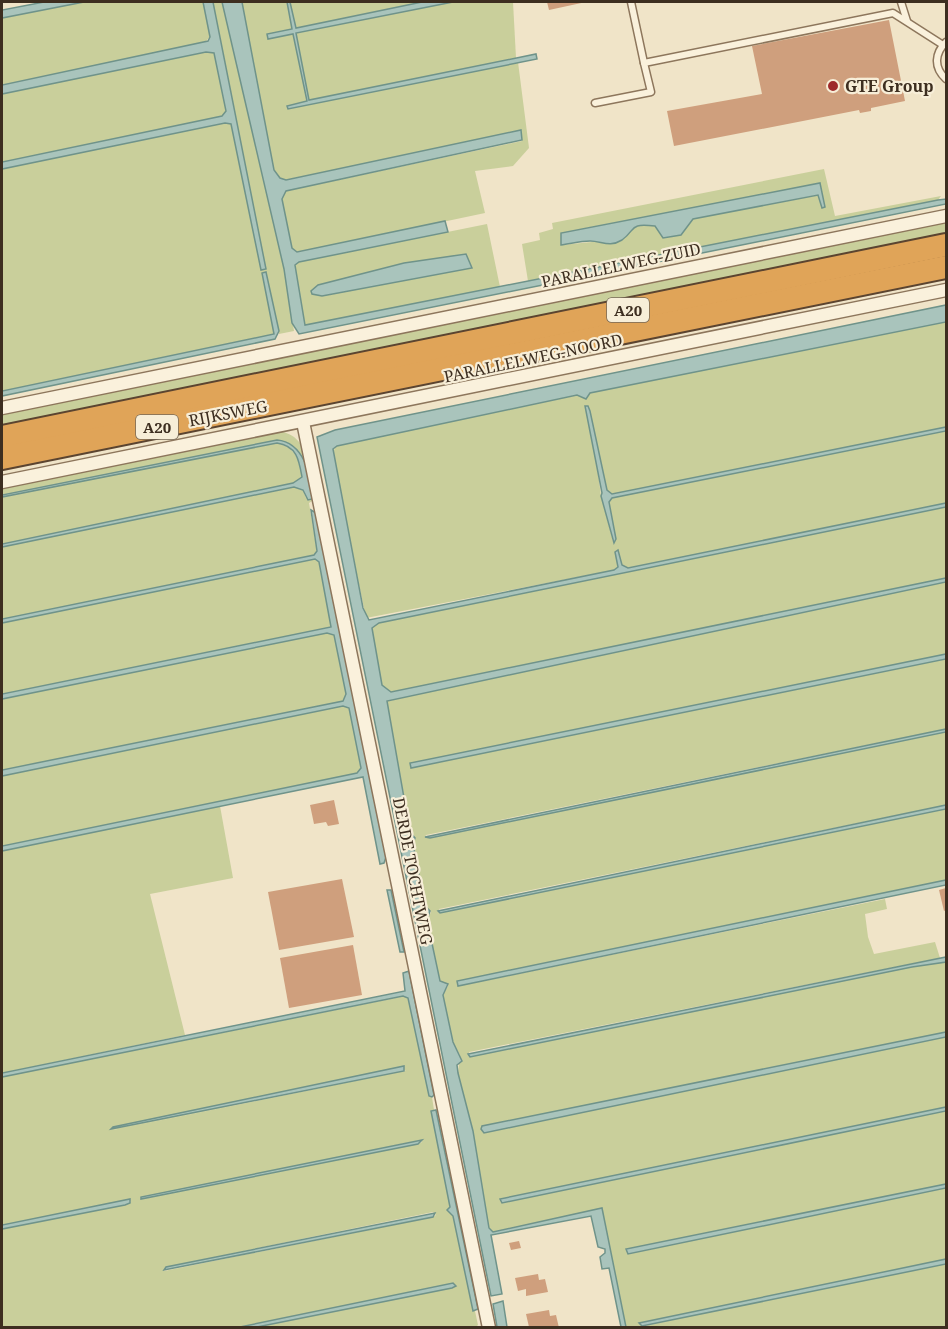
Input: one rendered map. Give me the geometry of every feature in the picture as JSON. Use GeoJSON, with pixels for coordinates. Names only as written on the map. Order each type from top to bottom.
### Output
{"type":"FeatureCollection","features":[{"type":"Feature","properties":{"kind":"highway","name":"A20"},"geometry":{"type":"LineString","coordinates":[[311,385],[946,245]]}},
{"type":"Feature","properties":{"kind":"highway","name":"A20"},"geometry":{"type":"LineString","coordinates":[[311,385],[946,267]]}},
{"type":"Feature","properties":{"kind":"highway","name":"RIJKSWEG"},"geometry":{"type":"LineString","coordinates":[[2,436],[311,385]]}},
{"type":"Feature","properties":{"kind":"highway","name":"RIJKSWEG"},"geometry":{"type":"LineString","coordinates":[[2,458],[311,385]]}},
{"type":"Feature","properties":{"kind":"street","name":"PARALLELWEG-ZUID"},"geometry":{"type":"LineString","coordinates":[[2,408],[946,216]]}},
{"type":"Feature","properties":{"kind":"street","name":"PARALLELWEG-NOORD"},"geometry":{"type":"LineString","coordinates":[[303,422],[946,290]]}},
{"type":"Feature","properties":{"kind":"street","name":"RIJKSWEG"},"geometry":{"type":"LineString","coordinates":[[2,482],[303,422]]}},
{"type":"Feature","properties":{"kind":"street","name":"DERDE TOCHTWEG"},"geometry":{"type":"LineString","coordinates":[[303,422],[489,1328]]}},
{"type":"Feature","properties":{"kind":"lane"},"geometry":{"type":"LineString","coordinates":[[595,104],[651,92],[631,2]]}},
{"type":"Feature","properties":{"kind":"lane"},"geometry":{"type":"LineString","coordinates":[[901,2],[907,22]]}},
{"type":"Feature","properties":{"kind":"lane"},"geometry":{"type":"LineString","coordinates":[[644,63],[893,13],[945,43],[936,58],[946,79]]}},
{"type":"Feature","properties":{"kind":"green space"},"geometry":{"type":"Polygon","coordinates":[[[84,2],[203,2],[210,37],[204,43],[2,85],[2,18],[84,2]]]}},
{"type":"Feature","properties":{"kind":"green space"},"geometry":{"type":"Polygon","coordinates":[[[213,2],[222,2],[284,269],[294,331],[279,334],[266,272],[262,273],[274,334],[2,391],[2,169],[225,123],[231,124],[262,270],[236,117],[213,2]]]}},
{"type":"Feature","properties":{"kind":"green space"},"geometry":{"type":"Polygon","coordinates":[[[242,2],[287,2],[292,30],[268,34],[268,38],[293,34],[307,101],[288,106],[288,109],[518,62],[529,148],[513,166],[475,171],[485,213],[297,252],[292,248],[281,198],[286,191],[522,141],[521,131],[285,180],[280,178],[274,170],[242,2]]]}},
{"type":"Feature","properties":{"kind":"green space"},"geometry":{"type":"Polygon","coordinates":[[[290,2],[422,2],[295,28],[290,2]]]}},
{"type":"Feature","properties":{"kind":"green space"},"geometry":{"type":"Polygon","coordinates":[[[453,2],[513,2],[516,58],[309,100],[296,33],[453,2]]]}},
{"type":"Feature","properties":{"kind":"green space"},"geometry":{"type":"Polygon","coordinates":[[[206,52],[214,53],[216,59],[226,111],[222,116],[2,162],[2,94],[206,52]]]}},
{"type":"Feature","properties":{"kind":"green space"},"geometry":{"type":"Polygon","coordinates":[[[824,169],[835,216],[941,196],[938,200],[528,281],[522,244],[540,240],[539,233],[553,229],[552,223],[824,169]],[[819,184],[586,228],[561,245],[623,239],[632,228],[644,224],[655,226],[819,195],[822,208],[823,195],[819,184]]]}},
{"type":"Feature","properties":{"kind":"green space"},"geometry":{"type":"Polygon","coordinates":[[[946,221],[946,234],[2,426],[2,413],[946,221]]]}},
{"type":"Feature","properties":{"kind":"green space"},"geometry":{"type":"Polygon","coordinates":[[[487,224],[500,287],[305,325],[295,265],[299,262],[487,224]],[[404,263],[375,271],[322,296],[472,268],[404,263]]]}},
{"type":"Feature","properties":{"kind":"green space"},"geometry":{"type":"Polygon","coordinates":[[[946,322],[946,427],[612,494],[607,491],[590,411],[601,496],[613,541],[616,539],[609,502],[612,498],[946,431],[946,503],[628,568],[622,565],[618,550],[615,552],[618,567],[614,570],[366,618],[332,454],[336,446],[578,395],[586,399],[590,393],[946,322]]]}},
{"type":"Feature","properties":{"kind":"green space"},"geometry":{"type":"Polygon","coordinates":[[[276,431],[287,433],[296,439],[306,456],[315,499],[309,503],[317,552],[314,555],[2,619],[2,547],[294,487],[303,490],[306,498],[299,451],[277,440],[2,495],[2,487],[276,431]]]}},
{"type":"Feature","properties":{"kind":"green space"},"geometry":{"type":"Polygon","coordinates":[[[266,443],[282,445],[292,451],[299,462],[303,477],[299,482],[2,544],[2,497],[266,443]]]}},
{"type":"Feature","properties":{"kind":"green space"},"geometry":{"type":"Polygon","coordinates":[[[946,507],[946,578],[391,692],[382,685],[372,635],[372,628],[378,623],[946,507]]]}},
{"type":"Feature","properties":{"kind":"green space"},"geometry":{"type":"Polygon","coordinates":[[[315,559],[319,562],[331,627],[2,694],[2,623],[315,559]]]}},
{"type":"Feature","properties":{"kind":"green space"},"geometry":{"type":"Polygon","coordinates":[[[946,582],[946,654],[410,764],[411,768],[946,659],[946,729],[425,837],[430,838],[946,732],[946,805],[439,909],[440,913],[946,809],[946,880],[457,981],[459,986],[885,899],[887,909],[865,914],[868,937],[874,954],[935,942],[940,958],[469,1052],[470,1057],[946,962],[946,1032],[483,1126],[482,1132],[946,1037],[946,1107],[501,1199],[502,1203],[946,1111],[946,1184],[626,1249],[628,1254],[946,1188],[946,1259],[639,1323],[642,1326],[946,1264],[946,1327],[626,1327],[602,1209],[492,1232],[489,1229],[473,1131],[458,1073],[460,1055],[453,1042],[443,995],[448,986],[440,981],[427,920],[431,912],[425,907],[413,844],[415,838],[410,832],[387,701],[946,582]]]}},
{"type":"Feature","properties":{"kind":"green space"},"geometry":{"type":"Polygon","coordinates":[[[327,633],[334,635],[346,694],[343,701],[2,770],[2,699],[327,633]]]}},
{"type":"Feature","properties":{"kind":"green space"},"geometry":{"type":"Polygon","coordinates":[[[343,706],[349,707],[361,769],[357,773],[2,846],[2,776],[343,706]]]}},
{"type":"Feature","properties":{"kind":"green space"},"geometry":{"type":"Polygon","coordinates":[[[220,806],[233,878],[150,894],[185,1035],[2,1073],[2,851],[220,806]]]}},
{"type":"Feature","properties":{"kind":"green space"},"geometry":{"type":"Polygon","coordinates":[[[405,996],[408,998],[429,1096],[432,1097],[434,1110],[432,1111],[478,1325],[475,1328],[257,1327],[452,1288],[456,1286],[453,1283],[240,1327],[2,1327],[2,1229],[125,1205],[131,1201],[2,1225],[2,1077],[405,996]],[[406,1070],[113,1130],[404,1071],[406,1070]],[[420,1140],[141,1199],[418,1144],[422,1142],[420,1140]],[[433,1212],[166,1267],[164,1271],[436,1215],[433,1212]]]}},
{"type":"Feature","properties":{"kind":"water"},"geometry":{"type":"Polygon","coordinates":[[[44,2],[84,2],[2,18],[2,10],[44,2]]]}},
{"type":"Feature","properties":{"kind":"water"},"geometry":{"type":"Polygon","coordinates":[[[203,2],[213,2],[266,269],[261,270],[231,124],[225,123],[2,169],[2,162],[222,116],[226,111],[214,53],[206,52],[2,94],[2,85],[208,41],[210,37],[203,2]]]}},
{"type":"Feature","properties":{"kind":"water"},"geometry":{"type":"Polygon","coordinates":[[[222,2],[242,2],[274,170],[280,178],[286,180],[521,130],[522,140],[286,191],[282,199],[292,248],[297,252],[445,221],[448,232],[299,262],[295,265],[305,325],[938,200],[946,199],[946,204],[299,334],[292,323],[284,269],[222,2]]]}},
{"type":"Feature","properties":{"kind":"water"},"geometry":{"type":"Polygon","coordinates":[[[287,2],[290,2],[296,28],[422,2],[453,2],[296,33],[309,100],[536,54],[537,59],[288,109],[287,106],[307,101],[293,34],[268,39],[267,34],[292,29],[287,2]]]}},
{"type":"Feature","properties":{"kind":"water"},"geometry":{"type":"Polygon","coordinates":[[[820,183],[825,207],[822,208],[818,195],[693,219],[681,235],[663,238],[655,226],[641,225],[613,244],[583,241],[561,245],[561,233],[820,183]]]}},
{"type":"Feature","properties":{"kind":"water"},"geometry":{"type":"Polygon","coordinates":[[[466,254],[472,268],[322,296],[312,294],[311,291],[318,285],[404,263],[466,254]]]}},
{"type":"Feature","properties":{"kind":"water"},"geometry":{"type":"Polygon","coordinates":[[[266,272],[279,331],[275,339],[2,396],[2,391],[274,334],[262,273],[266,272]]]}},
{"type":"Feature","properties":{"kind":"water"},"geometry":{"type":"Polygon","coordinates":[[[946,305],[946,322],[590,393],[586,399],[577,395],[337,446],[333,449],[363,608],[369,620],[614,570],[618,567],[615,552],[618,550],[622,565],[628,568],[946,503],[946,507],[379,623],[372,628],[382,685],[391,692],[946,578],[946,582],[387,701],[410,832],[415,838],[413,844],[425,906],[430,911],[427,920],[440,981],[448,984],[443,995],[453,1042],[462,1061],[457,1065],[458,1073],[473,1131],[489,1228],[493,1232],[602,1208],[626,1327],[621,1327],[609,1268],[602,1269],[600,1257],[605,1253],[605,1249],[598,1247],[591,1216],[491,1235],[502,1294],[491,1296],[317,437],[335,430],[946,305]]]}},
{"type":"Feature","properties":{"kind":"water"},"geometry":{"type":"Polygon","coordinates":[[[585,406],[588,406],[590,411],[607,490],[612,494],[946,427],[946,431],[612,498],[609,502],[616,539],[614,543],[601,496],[585,406]]]}},
{"type":"Feature","properties":{"kind":"water"},"geometry":{"type":"Polygon","coordinates":[[[277,440],[286,442],[300,453],[311,480],[312,499],[308,500],[303,490],[294,487],[2,547],[2,544],[293,483],[302,477],[296,455],[289,447],[277,443],[2,497],[2,495],[277,440]]]}},
{"type":"Feature","properties":{"kind":"water"},"geometry":{"type":"Polygon","coordinates":[[[311,510],[316,513],[386,857],[384,863],[380,864],[363,777],[2,851],[2,846],[357,773],[361,768],[349,708],[343,706],[2,776],[2,770],[343,701],[346,694],[334,635],[327,633],[2,699],[2,694],[331,627],[319,562],[315,559],[2,623],[2,619],[314,555],[317,551],[311,510]]]}},
{"type":"Feature","properties":{"kind":"water"},"geometry":{"type":"Polygon","coordinates":[[[946,654],[946,659],[411,768],[410,763],[946,654]]]}},
{"type":"Feature","properties":{"kind":"water"},"geometry":{"type":"Polygon","coordinates":[[[946,729],[946,732],[430,838],[425,837],[946,729]]]}},
{"type":"Feature","properties":{"kind":"water"},"geometry":{"type":"Polygon","coordinates":[[[946,805],[946,809],[440,913],[438,911],[946,805]]]}},
{"type":"Feature","properties":{"kind":"water"},"geometry":{"type":"Polygon","coordinates":[[[946,880],[946,885],[458,986],[457,981],[946,880]]]}},
{"type":"Feature","properties":{"kind":"water"},"geometry":{"type":"Polygon","coordinates":[[[387,890],[391,890],[404,952],[400,952],[387,890]]]}},
{"type":"Feature","properties":{"kind":"water"},"geometry":{"type":"Polygon","coordinates":[[[946,957],[946,962],[470,1057],[468,1054],[946,957]]]}},
{"type":"Feature","properties":{"kind":"water"},"geometry":{"type":"Polygon","coordinates":[[[409,971],[434,1095],[432,1097],[429,1096],[408,998],[403,996],[2,1077],[2,1073],[405,991],[403,973],[409,971]]]}},
{"type":"Feature","properties":{"kind":"water"},"geometry":{"type":"Polygon","coordinates":[[[946,1032],[946,1037],[484,1133],[481,1129],[482,1126],[946,1032]]]}},
{"type":"Feature","properties":{"kind":"water"},"geometry":{"type":"Polygon","coordinates":[[[404,1066],[404,1071],[111,1129],[113,1127],[404,1066]]]}},
{"type":"Feature","properties":{"kind":"water"},"geometry":{"type":"Polygon","coordinates":[[[946,1107],[946,1111],[502,1203],[500,1199],[946,1107]]]}},
{"type":"Feature","properties":{"kind":"water"},"geometry":{"type":"Polygon","coordinates":[[[436,1110],[478,1309],[473,1311],[453,1216],[447,1210],[450,1207],[431,1111],[436,1110]]]}},
{"type":"Feature","properties":{"kind":"water"},"geometry":{"type":"Polygon","coordinates":[[[422,1140],[418,1144],[141,1199],[141,1197],[422,1140]]]}},
{"type":"Feature","properties":{"kind":"water"},"geometry":{"type":"Polygon","coordinates":[[[946,1184],[946,1188],[628,1254],[626,1249],[946,1184]]]}},
{"type":"Feature","properties":{"kind":"water"},"geometry":{"type":"Polygon","coordinates":[[[130,1199],[130,1203],[125,1205],[2,1229],[2,1225],[130,1199]]]}},
{"type":"Feature","properties":{"kind":"water"},"geometry":{"type":"Polygon","coordinates":[[[435,1213],[433,1217],[164,1270],[166,1267],[435,1213]]]}},
{"type":"Feature","properties":{"kind":"water"},"geometry":{"type":"Polygon","coordinates":[[[946,1259],[946,1264],[642,1326],[639,1323],[946,1259]]]}},
{"type":"Feature","properties":{"kind":"water"},"geometry":{"type":"Polygon","coordinates":[[[453,1283],[456,1286],[452,1288],[257,1327],[240,1327],[453,1283]]]}},
{"type":"Feature","properties":{"kind":"water"},"geometry":{"type":"Polygon","coordinates":[[[503,1301],[507,1327],[497,1327],[493,1304],[503,1301]]]}},
{"type":"Feature","properties":{"kind":"building"},"geometry":{"type":"Polygon","coordinates":[[[547,2],[586,2],[549,10],[547,2]]]}},
{"type":"Feature","properties":{"kind":"building"},"geometry":{"type":"Polygon","coordinates":[[[889,20],[905,101],[871,108],[871,111],[860,113],[859,110],[674,146],[667,111],[762,94],[752,46],[889,20]]]}},
{"type":"Feature","properties":{"kind":"building"},"geometry":{"type":"Polygon","coordinates":[[[334,800],[339,824],[328,826],[326,822],[314,824],[310,805],[334,800]]]}},
{"type":"Feature","properties":{"kind":"building"},"geometry":{"type":"Polygon","coordinates":[[[342,879],[354,937],[279,950],[268,892],[342,879]]]}},
{"type":"Feature","properties":{"kind":"building"},"geometry":{"type":"Polygon","coordinates":[[[946,888],[946,910],[944,911],[939,890],[946,888]]]}},
{"type":"Feature","properties":{"kind":"building"},"geometry":{"type":"Polygon","coordinates":[[[353,945],[362,995],[289,1008],[280,958],[353,945]]]}},
{"type":"Feature","properties":{"kind":"building"},"geometry":{"type":"Polygon","coordinates":[[[519,1241],[521,1248],[511,1250],[509,1243],[519,1241]]]}},
{"type":"Feature","properties":{"kind":"building"},"geometry":{"type":"Polygon","coordinates":[[[538,1274],[539,1280],[545,1279],[548,1292],[526,1296],[526,1289],[518,1291],[515,1278],[538,1274]]]}},
{"type":"Feature","properties":{"kind":"building"},"geometry":{"type":"Polygon","coordinates":[[[549,1310],[550,1316],[556,1315],[559,1328],[529,1327],[526,1314],[549,1310]]]}},
{"type":"Feature","properties":{"kind":"place","name":"GTE Group"},"geometry":{"type":"Point","coordinates":[833,86]}}]}
